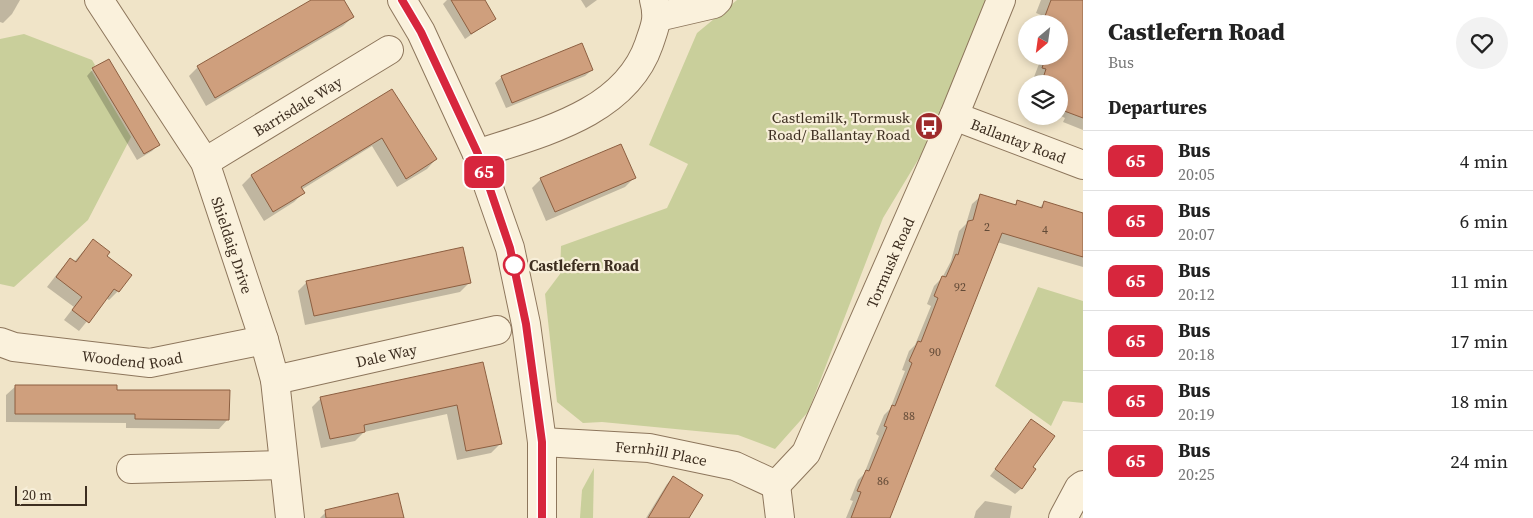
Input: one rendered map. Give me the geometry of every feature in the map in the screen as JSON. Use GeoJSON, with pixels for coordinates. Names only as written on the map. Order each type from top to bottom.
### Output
{"type":"FeatureCollection","features":[{"type":"Feature","properties":{"kind":"street","name":"Shieldaig Drive"},"geometry":{"type":"LineString","coordinates":[[99,0],[205,162],[264,340],[275,380],[282,465],[290,518]]}},
{"type":"Feature","properties":{"kind":"street"},"geometry":{"type":"LineString","coordinates":[[402,0],[421,32],[478,154],[510,248],[526,324],[542,442],[542,518]]}},
{"type":"Feature","properties":{"kind":"street"},"geometry":{"type":"LineString","coordinates":[[478,154],[568,123],[620,90],[645,56],[656,8],[714,4],[718,0]]}},
{"type":"Feature","properties":{"kind":"street","name":"Tormusk Road"},"geometry":{"type":"LineString","coordinates":[[776,486],[806,453],[954,116],[1000,0]]}},
{"type":"Feature","properties":{"kind":"street","name":"Barrisdale Way"},"geometry":{"type":"LineString","coordinates":[[205,162],[389,50]]}},
{"type":"Feature","properties":{"kind":"street","name":"Ballantay Road"},"geometry":{"type":"LineString","coordinates":[[954,116],[1083,165]]}},
{"type":"Feature","properties":{"kind":"street","name":"Dale Way"},"geometry":{"type":"LineString","coordinates":[[275,380],[496,330]]}},
{"type":"Feature","properties":{"kind":"street","name":"Woodend Road"},"geometry":{"type":"LineString","coordinates":[[0,342],[14,347],[150,363],[264,340]]}},
{"type":"Feature","properties":{"kind":"street","name":"Fernhill Place"},"geometry":{"type":"LineString","coordinates":[[542,442],[649,448],[735,466],[776,486]]}},
{"type":"Feature","properties":{"kind":"street"},"geometry":{"type":"LineString","coordinates":[[131,469],[282,465]]}},
{"type":"Feature","properties":{"kind":"street"},"geometry":{"type":"LineString","coordinates":[[1063,518],[1079,488],[1083,485]]}},
{"type":"Feature","properties":{"kind":"street"},"geometry":{"type":"LineString","coordinates":[[776,486],[780,518]]}},
{"type":"Feature","properties":{"kind":"green space"},"geometry":{"type":"Polygon","coordinates":[[[737,0],[986,0],[930,140],[883,218],[808,412],[775,449],[738,435],[602,422],[583,423],[557,402],[545,294],[560,274],[561,246],[667,208],[688,164],[649,145],[697,33],[737,0]]]}},
{"type":"Feature","properties":{"kind":"green space"},"geometry":{"type":"Polygon","coordinates":[[[24,34],[92,60],[95,65],[91,70],[131,137],[88,220],[14,287],[0,284],[0,39],[24,34]]]}},
{"type":"Feature","properties":{"kind":"green space"},"geometry":{"type":"Polygon","coordinates":[[[1038,287],[1083,301],[1083,403],[1063,401],[1051,426],[995,386],[1038,287]]]}},
{"type":"Feature","properties":{"kind":"green space"},"geometry":{"type":"Polygon","coordinates":[[[594,468],[593,518],[580,518],[582,490],[594,468]]]}},
{"type":"Feature","properties":{"kind":"building"},"geometry":{"type":"Polygon","coordinates":[[[311,0],[344,0],[354,17],[215,98],[197,66],[311,0]]]}},
{"type":"Feature","properties":{"kind":"building"},"geometry":{"type":"Polygon","coordinates":[[[451,0],[485,0],[496,19],[471,34],[451,0]]]}},
{"type":"Feature","properties":{"kind":"building"},"geometry":{"type":"Polygon","coordinates":[[[1051,0],[1083,0],[1083,118],[1068,112],[1068,75],[1044,75],[1046,69],[1042,68],[1043,65],[1068,65],[1068,15],[1045,15],[1051,0]]]}},
{"type":"Feature","properties":{"kind":"building"},"geometry":{"type":"Polygon","coordinates":[[[582,43],[593,70],[512,103],[501,76],[582,43]]]}},
{"type":"Feature","properties":{"kind":"building"},"geometry":{"type":"Polygon","coordinates":[[[109,59],[160,145],[144,154],[92,68],[109,59]]]}},
{"type":"Feature","properties":{"kind":"building"},"geometry":{"type":"Polygon","coordinates":[[[392,89],[437,159],[406,179],[382,138],[301,187],[305,193],[273,212],[251,175],[392,89]]]}},
{"type":"Feature","properties":{"kind":"building"},"geometry":{"type":"Polygon","coordinates":[[[621,144],[636,178],[555,212],[540,178],[621,144]]]}},
{"type":"Feature","properties":{"kind":"building"},"geometry":{"type":"Polygon","coordinates":[[[980,194],[1016,205],[1017,200],[1042,208],[1044,201],[1083,213],[1083,257],[1002,233],[890,518],[851,518],[861,492],[857,491],[866,470],[869,471],[887,427],[884,426],[892,405],[895,406],[912,363],[909,361],[918,341],[921,342],[938,298],[934,296],[942,276],[946,277],[956,254],[958,255],[968,221],[973,220],[980,194]]]}},
{"type":"Feature","properties":{"kind":"building"},"geometry":{"type":"Polygon","coordinates":[[[93,239],[110,252],[107,256],[132,275],[119,292],[114,289],[89,323],[72,310],[82,297],[56,277],[70,258],[76,262],[93,239]]]}},
{"type":"Feature","properties":{"kind":"building"},"geometry":{"type":"Polygon","coordinates":[[[463,247],[471,283],[314,316],[306,281],[463,247]]]}},
{"type":"Feature","properties":{"kind":"building"},"geometry":{"type":"Polygon","coordinates":[[[483,362],[502,444],[466,451],[457,405],[364,425],[365,432],[330,439],[320,397],[483,362]]]}},
{"type":"Feature","properties":{"kind":"building"},"geometry":{"type":"Polygon","coordinates":[[[15,385],[117,385],[117,390],[230,390],[229,420],[135,419],[135,414],[15,414],[15,385]]]}},
{"type":"Feature","properties":{"kind":"building"},"geometry":{"type":"Polygon","coordinates":[[[1031,419],[1055,436],[1033,467],[1036,469],[1022,489],[995,469],[1031,419]]]}},
{"type":"Feature","properties":{"kind":"building"},"geometry":{"type":"Polygon","coordinates":[[[673,476],[703,495],[689,518],[648,518],[673,476]]]}},
{"type":"Feature","properties":{"kind":"building"},"geometry":{"type":"Polygon","coordinates":[[[398,493],[404,518],[326,518],[325,510],[398,493]]]}},
{"type":"Feature","properties":{"kind":"bus line","name":"65"},"geometry":{"type":"LineString","coordinates":[[402,0],[421,32],[478,154],[510,248],[526,324],[542,442],[542,518]]}},
{"type":"Feature","properties":{"kind":"place","name":"Castlemilk, Tormusk Road/ Ballantay Road"},"geometry":{"type":"Point","coordinates":[929,126]}},
{"type":"Feature","properties":{"kind":"place","name":"Castlefern Road"},"geometry":{"type":"Point","coordinates":[514,265]}}]}
